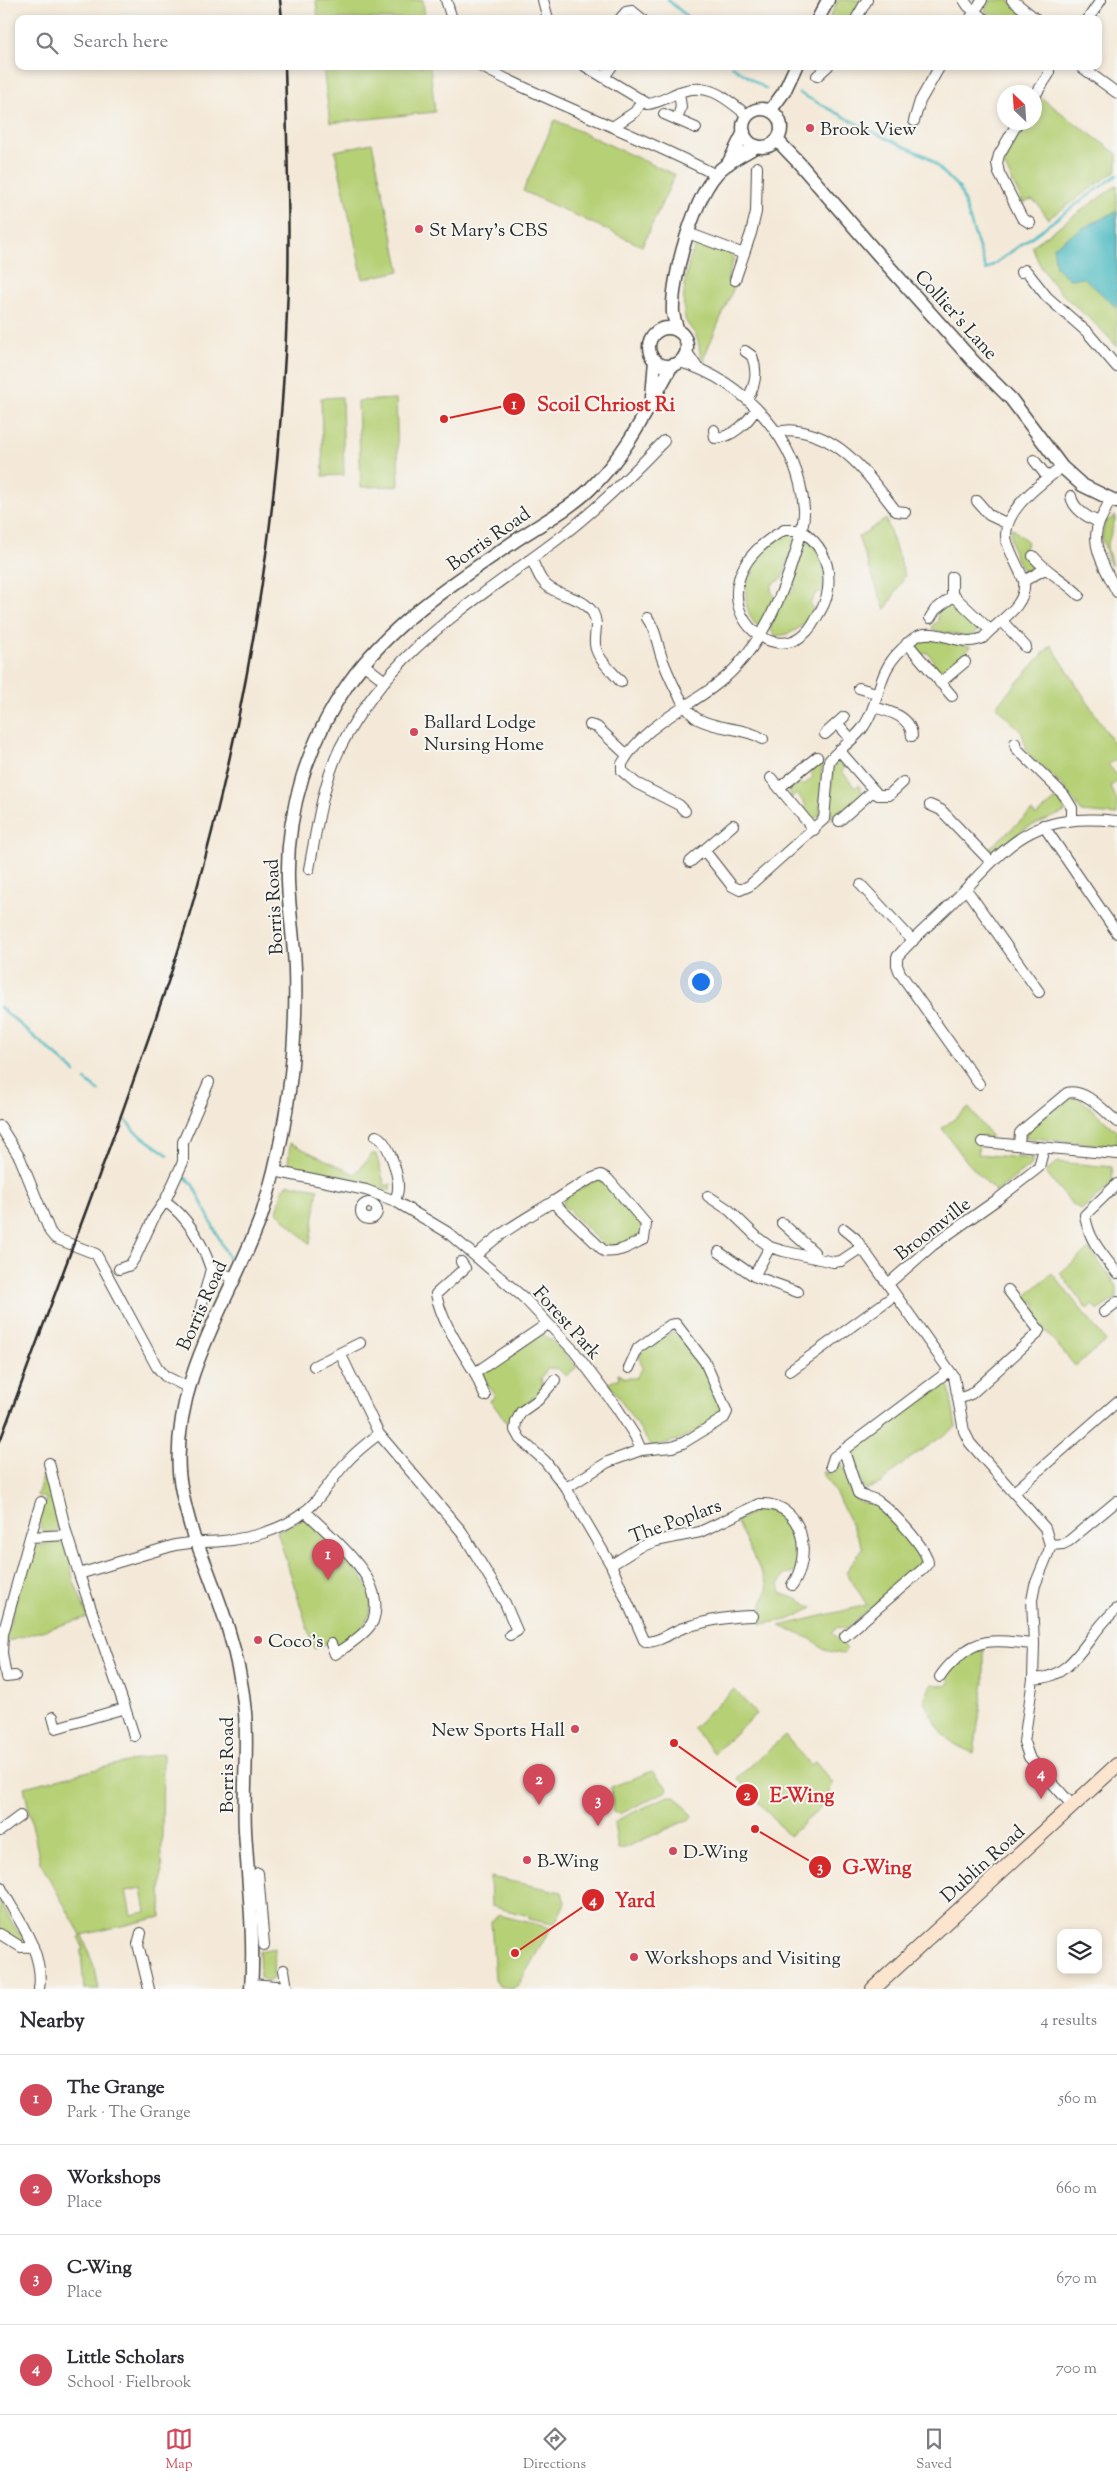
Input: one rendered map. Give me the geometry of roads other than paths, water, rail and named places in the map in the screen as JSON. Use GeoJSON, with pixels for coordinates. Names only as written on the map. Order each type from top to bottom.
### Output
{"type":"FeatureCollection","features":[{"type":"Feature","properties":{"kind":"main road","name":"Dublin Road"},"geometry":{"type":"LineString","coordinates":[[873,1989],[1117,1765]]}},
{"type":"Feature","properties":{"kind":"street"},"geometry":{"type":"LineString","coordinates":[[446,0],[451,15]]}},
{"type":"Feature","properties":{"kind":"street"},"geometry":{"type":"LineString","coordinates":[[543,0],[547,15]]}},
{"type":"Feature","properties":{"kind":"street"},"geometry":{"type":"LineString","coordinates":[[820,15],[828,0]]}},
{"type":"Feature","properties":{"kind":"street"},"geometry":{"type":"LineString","coordinates":[[858,15],[867,0]]}},
{"type":"Feature","properties":{"kind":"street"},"geometry":{"type":"LineString","coordinates":[[964,0],[972,15],[982,0]]}},
{"type":"Feature","properties":{"kind":"street"},"geometry":{"type":"LineString","coordinates":[[1012,0],[1031,15]]}},
{"type":"Feature","properties":{"kind":"street"},"geometry":{"type":"LineString","coordinates":[[1091,15],[1102,0]]}},
{"type":"Feature","properties":{"kind":"street"},"geometry":{"type":"LineString","coordinates":[[623,15],[632,10],[638,15]]}},
{"type":"Feature","properties":{"kind":"street"},"geometry":{"type":"LineString","coordinates":[[489,70],[614,126],[716,175]]}},
{"type":"Feature","properties":{"kind":"street"},"geometry":{"type":"LineString","coordinates":[[592,70],[642,101],[654,103],[679,92],[697,87],[719,94],[748,116]]}},
{"type":"Feature","properties":{"kind":"street"},"geometry":{"type":"LineString","coordinates":[[604,77],[609,70]]}},
{"type":"Feature","properties":{"kind":"street"},"geometry":{"type":"LineString","coordinates":[[770,111],[784,92],[794,70]]}},
{"type":"Feature","properties":{"kind":"street"},"geometry":{"type":"LineString","coordinates":[[817,76],[824,70]]}},
{"type":"Feature","properties":{"kind":"street"},"geometry":{"type":"LineString","coordinates":[[914,121],[920,102],[938,70]]}},
{"type":"Feature","properties":{"kind":"street"},"geometry":{"type":"LineString","coordinates":[[1041,85],[1048,70]]}},
{"type":"Feature","properties":{"kind":"street"},"geometry":{"type":"LineString","coordinates":[[1085,70],[1117,93]]}},
{"type":"Feature","properties":{"kind":"street"},"geometry":{"type":"LineString","coordinates":[[677,120],[681,107],[679,92]]}},
{"type":"Feature","properties":{"kind":"street"},"geometry":{"type":"LineString","coordinates":[[614,126],[634,112],[642,101]]}},
{"type":"Feature","properties":{"kind":"street"},"geometry":{"type":"LineString","coordinates":[[758,110],[770,111],[780,122],[781,130],[777,140],[766,147],[757,146],[748,141],[744,132],[744,123],[748,116],[758,110]]}},
{"type":"Feature","properties":{"kind":"street"},"geometry":{"type":"LineString","coordinates":[[664,114],[696,128]]}},
{"type":"Feature","properties":{"kind":"street"},"geometry":{"type":"LineString","coordinates":[[1013,130],[999,154],[997,163],[1022,218],[1030,223]]}},
{"type":"Feature","properties":{"kind":"street"},"geometry":{"type":"LineString","coordinates":[[728,164],[744,132]]}},
{"type":"Feature","properties":{"kind":"street","name":"Collier's Lane"},"geometry":{"type":"LineString","coordinates":[[777,140],[973,361],[1010,399],[1062,467],[1082,485],[1113,501]]}},
{"type":"Feature","properties":{"kind":"street"},"geometry":{"type":"LineString","coordinates":[[679,359],[684,338],[678,331],[673,313],[674,299],[688,232],[702,199],[716,175],[728,164],[757,146]]}},
{"type":"Feature","properties":{"kind":"street"},"geometry":{"type":"LineString","coordinates":[[735,280],[756,212],[757,167]]}},
{"type":"Feature","properties":{"kind":"street"},"geometry":{"type":"LineString","coordinates":[[688,232],[744,254]]}},
{"type":"Feature","properties":{"kind":"street"},"geometry":{"type":"LineString","coordinates":[[1021,272],[1025,270],[1047,297],[1087,332],[1117,367]]}},
{"type":"Feature","properties":{"kind":"street"},"geometry":{"type":"LineString","coordinates":[[674,299],[650,344],[649,350],[655,360],[663,365],[679,359],[696,367],[727,383],[756,408],[777,433],[796,473],[804,510],[801,530],[783,591],[760,637],[736,667],[719,683],[658,724],[627,755],[622,764],[622,771],[636,783],[679,805],[685,811]]}},
{"type":"Feature","properties":{"kind":"street"},"geometry":{"type":"LineString","coordinates":[[658,331],[668,328],[678,331]]}},
{"type":"Feature","properties":{"kind":"street"},"geometry":{"type":"LineString","coordinates":[[744,351],[752,356],[756,374],[753,389],[747,399]]}},
{"type":"Feature","properties":{"kind":"street","name":"Borris Road"},"geometry":{"type":"LineString","coordinates":[[251,1987],[256,1910],[245,1827],[246,1734],[243,1692],[230,1631],[196,1543],[183,1497],[179,1473],[181,1418],[187,1387],[262,1215],[287,1110],[295,1014],[296,972],[288,860],[294,809],[303,773],[328,714],[363,664],[401,625],[513,543],[567,508],[588,490],[623,453],[679,359]]}},
{"type":"Feature","properties":{"kind":"street","name":"Borris Road"},"geometry":{"type":"LineString","coordinates":[[652,402],[655,360]]}},
{"type":"Feature","properties":{"kind":"street"},"geometry":{"type":"LineString","coordinates":[[714,430],[715,438],[727,435],[742,425],[756,408]]}},
{"type":"Feature","properties":{"kind":"street"},"geometry":{"type":"LineString","coordinates":[[777,433],[790,430],[828,440],[857,464],[896,511],[905,512]]}},
{"type":"Feature","properties":{"kind":"street"},"geometry":{"type":"LineString","coordinates":[[309,869],[324,789],[331,770],[351,729],[384,681],[440,624],[531,559],[606,499],[664,441]]}},
{"type":"Feature","properties":{"kind":"street"},"geometry":{"type":"LineString","coordinates":[[1034,460],[1048,478]]}},
{"type":"Feature","properties":{"kind":"street"},"geometry":{"type":"LineString","coordinates":[[704,850],[732,886],[740,890],[749,886],[814,830],[824,819],[826,812],[829,761],[863,729],[889,661],[907,643],[920,635],[928,634],[961,642],[972,642],[984,638],[1019,603],[1025,586],[1007,542],[1008,524],[1024,500],[1062,467]]}},
{"type":"Feature","properties":{"kind":"street"},"geometry":{"type":"LineString","coordinates":[[1071,496],[1072,501],[1079,510],[1099,522]]}},
{"type":"Feature","properties":{"kind":"street"},"geometry":{"type":"LineString","coordinates":[[976,501],[989,515],[1008,524]]}},
{"type":"Feature","properties":{"kind":"street"},"geometry":{"type":"LineString","coordinates":[[1113,501],[1096,530],[1098,549],[1117,592]]}},
{"type":"Feature","properties":{"kind":"street"},"geometry":{"type":"LineString","coordinates":[[784,530],[801,530],[816,543],[827,567],[829,578],[827,594],[822,608],[809,629],[796,638],[778,642],[760,637],[749,628],[740,609],[738,586],[742,570],[755,551],[772,537],[784,530]]}},
{"type":"Feature","properties":{"kind":"street"},"geometry":{"type":"LineString","coordinates":[[1033,556],[1045,569],[1068,584],[1078,595]]}},
{"type":"Feature","properties":{"kind":"street"},"geometry":{"type":"LineString","coordinates":[[531,559],[540,578],[549,588],[584,602],[593,614],[596,620],[594,644],[597,653],[621,682]]}},
{"type":"Feature","properties":{"kind":"street"},"geometry":{"type":"LineString","coordinates":[[1024,581],[1045,569]]}},
{"type":"Feature","properties":{"kind":"street"},"geometry":{"type":"LineString","coordinates":[[952,576],[952,597]]}},
{"type":"Feature","properties":{"kind":"street"},"geometry":{"type":"LineString","coordinates":[[930,618],[935,610],[952,597]]}},
{"type":"Feature","properties":{"kind":"street"},"geometry":{"type":"LineString","coordinates":[[952,597],[955,597],[975,614],[990,630]]}},
{"type":"Feature","properties":{"kind":"street"},"geometry":{"type":"LineString","coordinates":[[647,618],[653,626],[663,661],[685,707],[698,719],[716,727],[756,735],[763,739]]}},
{"type":"Feature","properties":{"kind":"street"},"geometry":{"type":"LineString","coordinates":[[1002,621],[1026,647]]}},
{"type":"Feature","properties":{"kind":"street"},"geometry":{"type":"LineString","coordinates":[[907,643],[952,696]]}},
{"type":"Feature","properties":{"kind":"street"},"geometry":{"type":"LineString","coordinates":[[940,683],[965,662]]}},
{"type":"Feature","properties":{"kind":"street"},"geometry":{"type":"LineString","coordinates":[[363,664],[384,681]]}},
{"type":"Feature","properties":{"kind":"street"},"geometry":{"type":"LineString","coordinates":[[860,688],[876,693]]}},
{"type":"Feature","properties":{"kind":"street"},"geometry":{"type":"LineString","coordinates":[[873,706],[903,718],[908,724],[912,736]]}},
{"type":"Feature","properties":{"kind":"street"},"geometry":{"type":"LineString","coordinates":[[825,734],[840,720],[851,739]]}},
{"type":"Feature","properties":{"kind":"street"},"geometry":{"type":"LineString","coordinates":[[590,725],[597,727],[627,755]]}},
{"type":"Feature","properties":{"kind":"street"},"geometry":{"type":"LineString","coordinates":[[1016,744],[1016,748],[1064,795],[1072,808],[1072,820]]}},
{"type":"Feature","properties":{"kind":"street"},"geometry":{"type":"LineString","coordinates":[[839,750],[878,795],[886,796],[903,782]]}},
{"type":"Feature","properties":{"kind":"street"},"geometry":{"type":"LineString","coordinates":[[779,788],[817,757]]}},
{"type":"Feature","properties":{"kind":"street"},"geometry":{"type":"LineString","coordinates":[[771,778],[814,830]]}},
{"type":"Feature","properties":{"kind":"street"},"geometry":{"type":"LineString","coordinates":[[839,821],[874,790]]}},
{"type":"Feature","properties":{"kind":"street"},"geometry":{"type":"LineString","coordinates":[[930,805],[941,810],[991,862]]}},
{"type":"Feature","properties":{"kind":"street"},"geometry":{"type":"LineString","coordinates":[[979,1084],[897,968],[897,957],[991,862],[1021,838],[1043,826],[1072,820],[1090,818],[1117,821]]}},
{"type":"Feature","properties":{"kind":"street"},"geometry":{"type":"LineString","coordinates":[[690,862],[733,825]]}},
{"type":"Feature","properties":{"kind":"street"},"geometry":{"type":"LineString","coordinates":[[1043,826],[1117,933]]}},
{"type":"Feature","properties":{"kind":"street"},"geometry":{"type":"LineString","coordinates":[[860,885],[913,941]]}},
{"type":"Feature","properties":{"kind":"street"},"geometry":{"type":"LineString","coordinates":[[966,889],[1039,992]]}},
{"type":"Feature","properties":{"kind":"street"},"geometry":{"type":"LineString","coordinates":[[119,1269],[130,1265],[154,1217],[165,1201],[183,1162],[183,1142],[209,1082]]}},
{"type":"Feature","properties":{"kind":"street"},"geometry":{"type":"LineString","coordinates":[[1019,1144],[1020,1133],[1026,1127],[1067,1093],[1074,1091],[1085,1095],[1117,1122]]}},
{"type":"Feature","properties":{"kind":"street"},"geometry":{"type":"LineString","coordinates":[[0,1126],[20,1158],[50,1232],[55,1238],[96,1254],[157,1368],[165,1376],[187,1387]]}},
{"type":"Feature","properties":{"kind":"street"},"geometry":{"type":"LineString","coordinates":[[376,1136],[382,1138],[388,1146],[398,1189],[395,1201]]}},
{"type":"Feature","properties":{"kind":"street"},"geometry":{"type":"LineString","coordinates":[[982,1142],[1117,1154]]}},
{"type":"Feature","properties":{"kind":"street","name":"Broomville"},"geometry":{"type":"LineString","coordinates":[[888,1284],[933,1245],[1039,1167],[1044,1148]]}},
{"type":"Feature","properties":{"kind":"street","name":"Forest Park"},"geometry":{"type":"LineString","coordinates":[[274,1171],[336,1182],[374,1199],[395,1201],[432,1222],[476,1256],[524,1298],[546,1324],[574,1351],[626,1422],[641,1450]]}},
{"type":"Feature","properties":{"kind":"street"},"geometry":{"type":"LineString","coordinates":[[476,1256],[485,1246],[512,1227],[585,1182],[601,1175],[608,1179],[646,1224],[644,1239],[612,1253],[604,1252],[553,1202]]}},
{"type":"Feature","properties":{"kind":"street"},"geometry":{"type":"LineString","coordinates":[[1117,1184],[1085,1215],[1087,1229],[1094,1244],[1117,1273]]}},
{"type":"Feature","properties":{"kind":"street"},"geometry":{"type":"LineString","coordinates":[[708,1196],[730,1210],[744,1226],[770,1247],[833,1262],[841,1261],[862,1247]]}},
{"type":"Feature","properties":{"kind":"street"},"geometry":{"type":"LineString","coordinates":[[165,1201],[176,1208],[194,1230],[203,1245],[211,1269],[198,1318]]}},
{"type":"Feature","properties":{"kind":"street"},"geometry":{"type":"LineString","coordinates":[[782,1223],[814,1252],[814,1258]]}},
{"type":"Feature","properties":{"kind":"street","name":"Broomville"},"geometry":{"type":"LineString","coordinates":[[844,1229],[862,1247],[954,1377],[966,1438],[1045,1528],[1050,1545]]}},
{"type":"Feature","properties":{"kind":"street"},"geometry":{"type":"LineString","coordinates":[[754,1276],[770,1247]]}},
{"type":"Feature","properties":{"kind":"street"},"geometry":{"type":"LineString","coordinates":[[719,1252],[754,1276],[798,1292]]}},
{"type":"Feature","properties":{"kind":"street"},"geometry":{"type":"LineString","coordinates":[[461,1262],[465,1268],[436,1294],[438,1305],[448,1327],[475,1373],[485,1396]]}},
{"type":"Feature","properties":{"kind":"street"},"geometry":{"type":"LineString","coordinates":[[211,1269],[234,1278]]}},
{"type":"Feature","properties":{"kind":"street"},"geometry":{"type":"LineString","coordinates":[[959,1399],[971,1394],[1036,1335],[1039,1330],[1008,1290]]}},
{"type":"Feature","properties":{"kind":"street"},"geometry":{"type":"LineString","coordinates":[[790,1370],[895,1295]]}},
{"type":"Feature","properties":{"kind":"street"},"geometry":{"type":"LineString","coordinates":[[1104,1312],[1117,1302]]}},
{"type":"Feature","properties":{"kind":"street"},"geometry":{"type":"LineString","coordinates":[[475,1373],[546,1324]]}},
{"type":"Feature","properties":{"kind":"street"},"geometry":{"type":"LineString","coordinates":[[566,1488],[608,1462],[641,1450],[672,1447],[688,1441],[724,1418],[727,1412],[705,1362],[676,1324],[670,1325],[638,1348],[629,1368]]}},
{"type":"Feature","properties":{"kind":"street"},"geometry":{"type":"LineString","coordinates":[[314,1366],[360,1343]]}},
{"type":"Feature","properties":{"kind":"street"},"geometry":{"type":"LineString","coordinates":[[340,1353],[379,1434],[462,1532],[505,1603],[517,1631],[510,1635]]}},
{"type":"Feature","properties":{"kind":"street"},"geometry":{"type":"LineString","coordinates":[[831,1466],[834,1458],[950,1371]]}},
{"type":"Feature","properties":{"kind":"street"},"geometry":{"type":"LineString","coordinates":[[555,1380],[538,1400],[521,1412],[516,1422],[515,1430],[520,1439],[545,1462],[566,1488],[610,1565],[647,1642],[657,1641],[682,1628],[730,1616],[753,1616]]}},
{"type":"Feature","properties":{"kind":"street"},"geometry":{"type":"LineString","coordinates":[[1014,1492],[1117,1402]]}},
{"type":"Feature","properties":{"kind":"street"},"geometry":{"type":"LineString","coordinates":[[79,1574],[175,1545],[250,1536],[274,1528],[314,1504],[354,1453],[379,1434]]}},
{"type":"Feature","properties":{"kind":"street"},"geometry":{"type":"LineString","coordinates":[[844,1451],[858,1493],[863,1497],[881,1503],[923,1549],[928,1563],[924,1569],[845,1636]]}},
{"type":"Feature","properties":{"kind":"street"},"geometry":{"type":"LineString","coordinates":[[49,1463],[79,1574],[134,1736]]}},
{"type":"Feature","properties":{"kind":"street"},"geometry":{"type":"LineString","coordinates":[[1072,1805],[1059,1794],[1024,1748],[1033,1679],[1032,1600],[1050,1545],[1063,1544],[1069,1541],[1117,1501]]}},
{"type":"Feature","properties":{"kind":"street"},"geometry":{"type":"LineString","coordinates":[[15,1676],[6,1677],[2,1653],[3,1634],[41,1502]]}},
{"type":"Feature","properties":{"kind":"street","name":"The Poplars"},"geometry":{"type":"LineString","coordinates":[[610,1565],[640,1547],[656,1541],[700,1532],[759,1504],[768,1503],[788,1512],[796,1522],[802,1538],[803,1566],[792,1586]]}},
{"type":"Feature","properties":{"kind":"street"},"geometry":{"type":"LineString","coordinates":[[305,1511],[367,1575],[376,1604],[372,1622],[350,1644],[335,1654],[331,1644]]}},
{"type":"Feature","properties":{"kind":"street"},"geometry":{"type":"LineString","coordinates":[[30,1537],[67,1535]]}},
{"type":"Feature","properties":{"kind":"street"},"geometry":{"type":"LineString","coordinates":[[1033,1679],[1048,1679],[1055,1676],[1078,1656],[1095,1630],[1117,1609]]}},
{"type":"Feature","properties":{"kind":"street"},"geometry":{"type":"LineString","coordinates":[[940,1677],[944,1669],[960,1655],[981,1641],[1034,1644]]}},
{"type":"Feature","properties":{"kind":"street"},"geometry":{"type":"LineString","coordinates":[[53,1718],[56,1728],[125,1708]]}},
{"type":"Feature","properties":{"kind":"street"},"geometry":{"type":"LineString","coordinates":[[0,1831],[20,1816]]}},
{"type":"Feature","properties":{"kind":"street"},"geometry":{"type":"LineString","coordinates":[[258,1873],[256,1910],[264,1945]]}},
{"type":"Feature","properties":{"kind":"street"},"geometry":{"type":"LineString","coordinates":[[0,1886],[33,1946],[39,1974],[39,1989]]}},
{"type":"Feature","properties":{"kind":"street"},"geometry":{"type":"LineString","coordinates":[[141,1933],[138,1944],[148,1989]]}},
{"type":"Feature","properties":{"kind":"street"},"geometry":{"type":"LineString","coordinates":[[0,1934],[21,1947],[33,1946]]}},
{"type":"Feature","properties":{"kind":"street"},"geometry":{"type":"LineString","coordinates":[[251,1987],[287,1988],[284,1970]]}},
{"type":"Feature","properties":{"kind":"water"},"geometry":{"type":"Polygon","coordinates":[[[1117,211],[1117,308],[1084,278],[1069,279],[1056,267],[1053,247],[1083,228],[1117,211]]]}},
{"type":"Feature","properties":{"kind":"waterway"},"geometry":{"type":"LineString","coordinates":[[668,0],[685,15]]}},
{"type":"Feature","properties":{"kind":"waterway"},"geometry":{"type":"LineString","coordinates":[[738,70],[766,89]]}},
{"type":"Feature","properties":{"kind":"waterway"},"geometry":{"type":"LineString","coordinates":[[799,93],[875,133],[928,157],[960,189],[986,270],[1117,175]]}},
{"type":"Feature","properties":{"kind":"waterway"},"geometry":{"type":"LineString","coordinates":[[0,1007],[75,1072]]}},
{"type":"Feature","properties":{"kind":"waterway"},"geometry":{"type":"LineString","coordinates":[[85,1080],[99,1091]]}},
{"type":"Feature","properties":{"kind":"waterway"},"geometry":{"type":"LineString","coordinates":[[126,1120],[134,1131],[168,1155]]}},
{"type":"Feature","properties":{"kind":"waterway"},"geometry":{"type":"LineString","coordinates":[[185,1177],[193,1185],[232,1265]]}},
{"type":"Feature","properties":{"kind":"railway"},"geometry":{"type":"LineString","coordinates":[[280,0],[282,15]]}},
{"type":"Feature","properties":{"kind":"railway"},"geometry":{"type":"LineString","coordinates":[[0,1441],[119,1121],[171,974],[198,884],[234,738],[261,588],[279,438],[285,362],[289,260],[285,70]]}},
{"type":"Feature","properties":{"kind":"place","name":"Brook View"},"geometry":{"type":"Point","coordinates":[810,128]}},
{"type":"Feature","properties":{"kind":"place","name":"St Mary's CBS"},"geometry":{"type":"Point","coordinates":[419,229]}},
{"type":"Feature","properties":{"kind":"place","name":"Scoil Chriost Ri"},"geometry":{"type":"Point","coordinates":[444,419]}},
{"type":"Feature","properties":{"kind":"place","name":"Ballard Lodge Nursing Home"},"geometry":{"type":"Point","coordinates":[414,732]}},
{"type":"Feature","properties":{"kind":"place","name":"The Grange"},"geometry":{"type":"Point","coordinates":[328,1580]}},
{"type":"Feature","properties":{"kind":"place","name":"Coco's"},"geometry":{"type":"Point","coordinates":[258,1640]}},
{"type":"Feature","properties":{"kind":"place","name":"New Sports Hall"},"geometry":{"type":"Point","coordinates":[575,1729]}},
{"type":"Feature","properties":{"kind":"place","name":"E-Wing"},"geometry":{"type":"Point","coordinates":[674,1743]}},
{"type":"Feature","properties":{"kind":"place","name":"Little Scholars"},"geometry":{"type":"Point","coordinates":[1041,1799]}},
{"type":"Feature","properties":{"kind":"place","name":"Workshops"},"geometry":{"type":"Point","coordinates":[539,1805]}},
{"type":"Feature","properties":{"kind":"place","name":"C-Wing"},"geometry":{"type":"Point","coordinates":[598,1826]}},
{"type":"Feature","properties":{"kind":"place","name":"G-Wing"},"geometry":{"type":"Point","coordinates":[755,1829]}},
{"type":"Feature","properties":{"kind":"place","name":"D-Wing"},"geometry":{"type":"Point","coordinates":[673,1851]}},
{"type":"Feature","properties":{"kind":"place","name":"B-Wing"},"geometry":{"type":"Point","coordinates":[527,1860]}},
{"type":"Feature","properties":{"kind":"place","name":"Yard"},"geometry":{"type":"Point","coordinates":[515,1953]}},
{"type":"Feature","properties":{"kind":"place","name":"Workshops and Visiting"},"geometry":{"type":"Point","coordinates":[634,1957]}}]}
